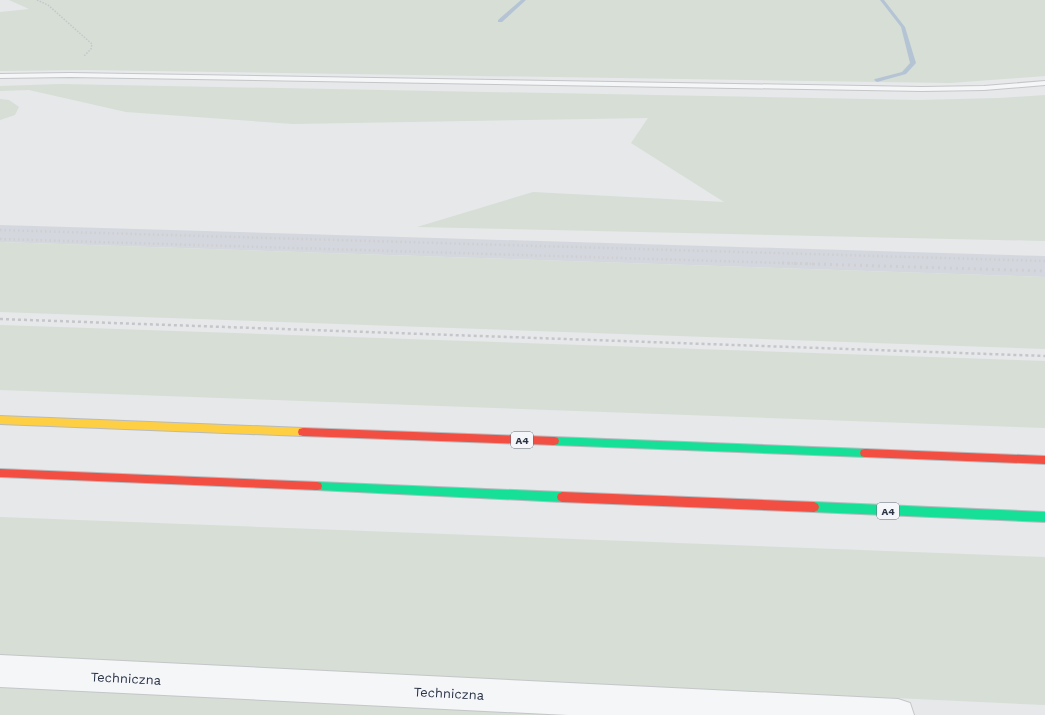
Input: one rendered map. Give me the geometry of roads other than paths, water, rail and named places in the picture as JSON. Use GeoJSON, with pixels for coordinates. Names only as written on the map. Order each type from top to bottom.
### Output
{"type":"FeatureCollection","features":[{"type":"Feature","properties":{"kind":"highway","name":"A4"},"geometry":{"type":"LineString","coordinates":[[0,420],[1045,460]]}},
{"type":"Feature","properties":{"kind":"highway","name":"A4"},"geometry":{"type":"LineString","coordinates":[[0,473],[1045,517]]}},
{"type":"Feature","properties":{"kind":"street","name":"Techniczna"},"geometry":{"type":"LineString","coordinates":[[0,671],[898,715]]}},
{"type":"Feature","properties":{"kind":"lane"},"geometry":{"type":"LineString","coordinates":[[0,76],[70,75],[902,89],[977,88],[1045,83]]}},
{"type":"Feature","properties":{"kind":"waterway"},"geometry":{"type":"LineString","coordinates":[[500,21],[524,0]]}},
{"type":"Feature","properties":{"kind":"waterway"},"geometry":{"type":"LineString","coordinates":[[877,80],[904,73],[913,63],[903,27],[882,0]]}},
{"type":"Feature","properties":{"kind":"railway"},"geometry":{"type":"LineString","coordinates":[[0,230],[1045,261]]}},
{"type":"Feature","properties":{"kind":"railway"},"geometry":{"type":"LineString","coordinates":[[0,239],[815,264]]}},
{"type":"Feature","properties":{"kind":"railway"},"geometry":{"type":"LineString","coordinates":[[782,263],[1045,271]]}}]}
